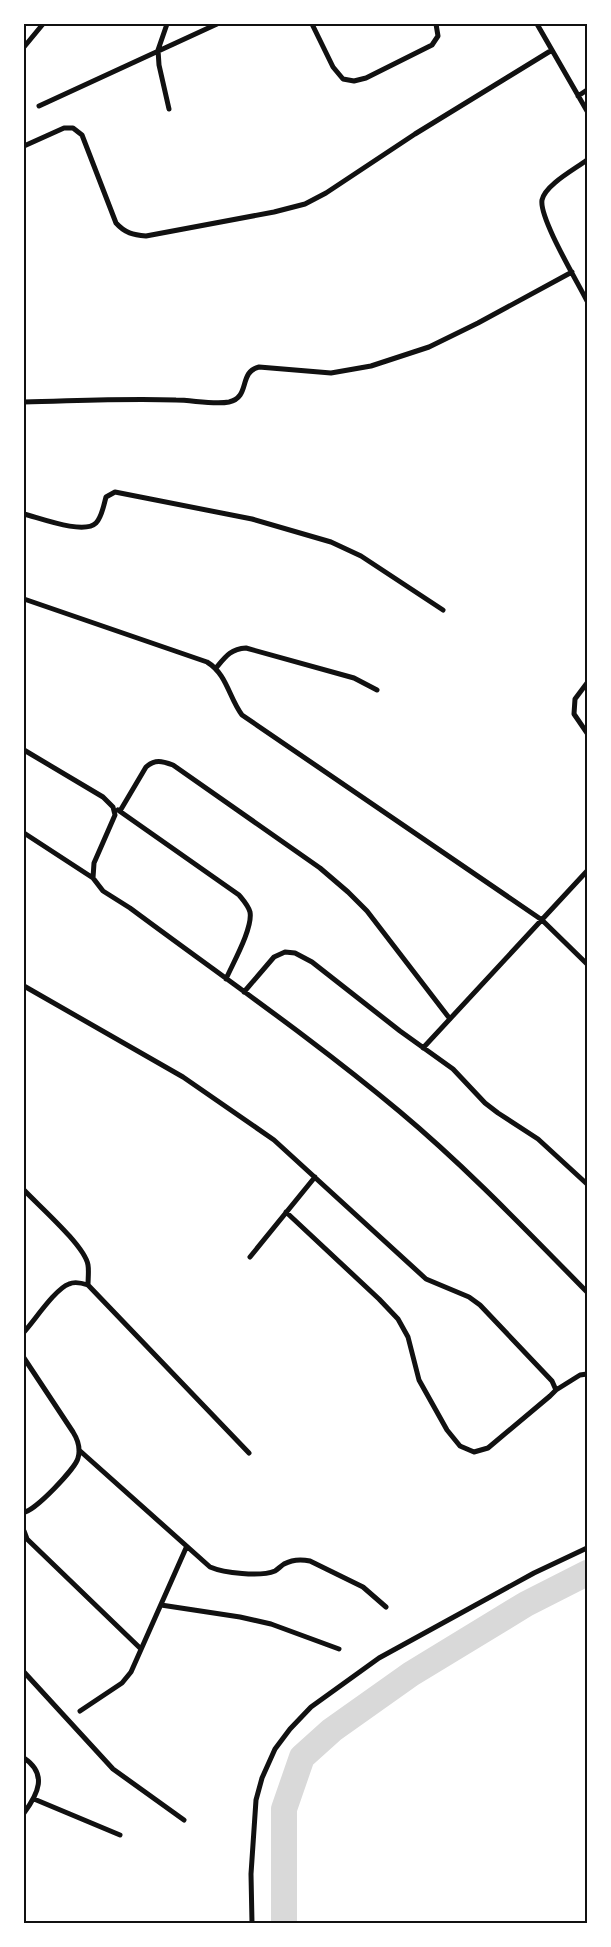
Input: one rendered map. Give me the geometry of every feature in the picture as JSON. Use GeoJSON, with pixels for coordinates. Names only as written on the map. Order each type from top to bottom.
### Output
{"type":"FeatureCollection","features":[{"type":"Feature","properties":{"kind":"street"},"geometry":{"type":"LineString","coordinates":[[24,47],[43,24]]}},
{"type":"Feature","properties":{"kind":"street"},"geometry":{"type":"LineString","coordinates":[[167,24],[158,50],[159,65],[169,109]]}},
{"type":"Feature","properties":{"kind":"street"},"geometry":{"type":"LineString","coordinates":[[39,106],[217,24]]}},
{"type":"Feature","properties":{"kind":"street"},"geometry":{"type":"LineString","coordinates":[[312,24],[333,67],[343,79],[354,81],[366,78],[432,45],[438,36],[436,24]]}},
{"type":"Feature","properties":{"kind":"street"},"geometry":{"type":"LineString","coordinates":[[537,24],[587,111]]}},
{"type":"Feature","properties":{"kind":"street"},"geometry":{"type":"LineString","coordinates":[[24,146],[64,128],[73,128],[82,135],[116,223],[122,230],[133,235],[155,234],[274,212],[305,204],[326,194],[415,134],[552,50]]}},
{"type":"Feature","properties":{"kind":"street"},"geometry":{"type":"LineString","coordinates":[[578,96],[587,90]]}},
{"type":"Feature","properties":{"kind":"street"},"geometry":{"type":"LineString","coordinates":[[587,160],[550,186],[542,200],[544,218],[587,300]]}},
{"type":"Feature","properties":{"kind":"street"},"geometry":{"type":"LineString","coordinates":[[24,402],[176,400],[227,402],[236,400],[242,393],[248,374],[252,369],[331,373],[371,366],[429,347],[478,323],[572,272]]}},
{"type":"Feature","properties":{"kind":"street"},"geometry":{"type":"LineString","coordinates":[[24,514],[81,528],[92,527],[99,521],[106,497],[114,492],[252,519],[331,542],[361,556],[443,610]]}},
{"type":"Feature","properties":{"kind":"street"},"geometry":{"type":"LineString","coordinates":[[24,599],[207,662],[216,668],[223,678],[234,705],[242,715],[542,920],[587,964]]}},
{"type":"Feature","properties":{"kind":"street"},"geometry":{"type":"LineString","coordinates":[[216,668],[228,653],[236,648],[246,648],[354,678],[378,690]]}},
{"type":"Feature","properties":{"kind":"street"},"geometry":{"type":"LineString","coordinates":[[587,683],[575,699],[574,714],[587,733]]}},
{"type":"Feature","properties":{"kind":"street"},"geometry":{"type":"LineString","coordinates":[[24,750],[103,797],[113,807],[239,895],[246,903],[250,912],[250,923],[226,979]]}},
{"type":"Feature","properties":{"kind":"street"},"geometry":{"type":"LineString","coordinates":[[120,811],[146,767],[152,762],[161,760],[173,765],[320,868],[368,910],[450,1019]]}},
{"type":"Feature","properties":{"kind":"street"},"geometry":{"type":"LineString","coordinates":[[92,878],[94,863],[115,816],[113,807]]}},
{"type":"Feature","properties":{"kind":"street"},"geometry":{"type":"LineString","coordinates":[[24,833],[92,878],[103,891],[130,908],[348,1069],[401,1113],[493,1196],[587,1292]]}},
{"type":"Feature","properties":{"kind":"street"},"geometry":{"type":"LineString","coordinates":[[423,1048],[587,871]]}},
{"type":"Feature","properties":{"kind":"street"},"geometry":{"type":"LineString","coordinates":[[244,992],[274,957],[285,952],[295,953],[312,962],[453,1069],[498,1113],[538,1138],[587,1184]]}},
{"type":"Feature","properties":{"kind":"street"},"geometry":{"type":"LineString","coordinates":[[24,986],[183,1076],[274,1140],[426,1280],[463,1294],[480,1305],[552,1381],[556,1390]]}},
{"type":"Feature","properties":{"kind":"street"},"geometry":{"type":"LineString","coordinates":[[250,1257],[315,1177]]}},
{"type":"Feature","properties":{"kind":"street"},"geometry":{"type":"LineString","coordinates":[[24,1190],[85,1256],[88,1266],[88,1285]]}},
{"type":"Feature","properties":{"kind":"street"},"geometry":{"type":"LineString","coordinates":[[286,1212],[398,1319],[408,1337],[419,1380],[447,1430],[460,1446],[474,1452],[488,1448],[556,1390],[587,1374]]}},
{"type":"Feature","properties":{"kind":"street"},"geometry":{"type":"LineString","coordinates":[[24,1332],[36,1320],[57,1291],[69,1283],[88,1285],[250,1453]]}},
{"type":"Feature","properties":{"kind":"street"},"geometry":{"type":"LineString","coordinates":[[24,1358],[78,1440],[79,1450],[78,1460],[70,1471],[38,1504],[27,1513],[24,1512]]}},
{"type":"Feature","properties":{"kind":"street"},"geometry":{"type":"LineString","coordinates":[[79,1450],[186,1548],[210,1567],[221,1571],[263,1573],[276,1570],[293,1560],[302,1559],[310,1561],[364,1588],[386,1607]]}},
{"type":"Feature","properties":{"kind":"street"},"geometry":{"type":"LineString","coordinates":[[24,1531],[27,1539],[141,1649]]}},
{"type":"Feature","properties":{"kind":"street"},"geometry":{"type":"LineString","coordinates":[[80,1711],[122,1683],[131,1672],[186,1548]]}},
{"type":"Feature","properties":{"kind":"street"},"geometry":{"type":"LineString","coordinates":[[252,1923],[251,1874],[256,1800],[262,1778],[275,1749],[290,1729],[311,1707],[379,1658],[534,1573],[587,1548]]}},
{"type":"Feature","properties":{"kind":"street"},"geometry":{"type":"LineString","coordinates":[[161,1605],[240,1617],[271,1624],[324,1642],[338,1649]]}},
{"type":"Feature","properties":{"kind":"street"},"geometry":{"type":"LineString","coordinates":[[24,1672],[113,1768],[184,1820]]}},
{"type":"Feature","properties":{"kind":"street"},"geometry":{"type":"LineString","coordinates":[[24,1758],[36,1770],[40,1783],[34,1799],[24,1813]]}},
{"type":"Feature","properties":{"kind":"street"},"geometry":{"type":"LineString","coordinates":[[34,1799],[120,1835]]}},
{"type":"Feature","properties":{"kind":"waterway"},"geometry":{"type":"LineString","coordinates":[[284,1923],[284,1809],[302,1757],[332,1730],[411,1674],[526,1604],[587,1573]]}}]}
